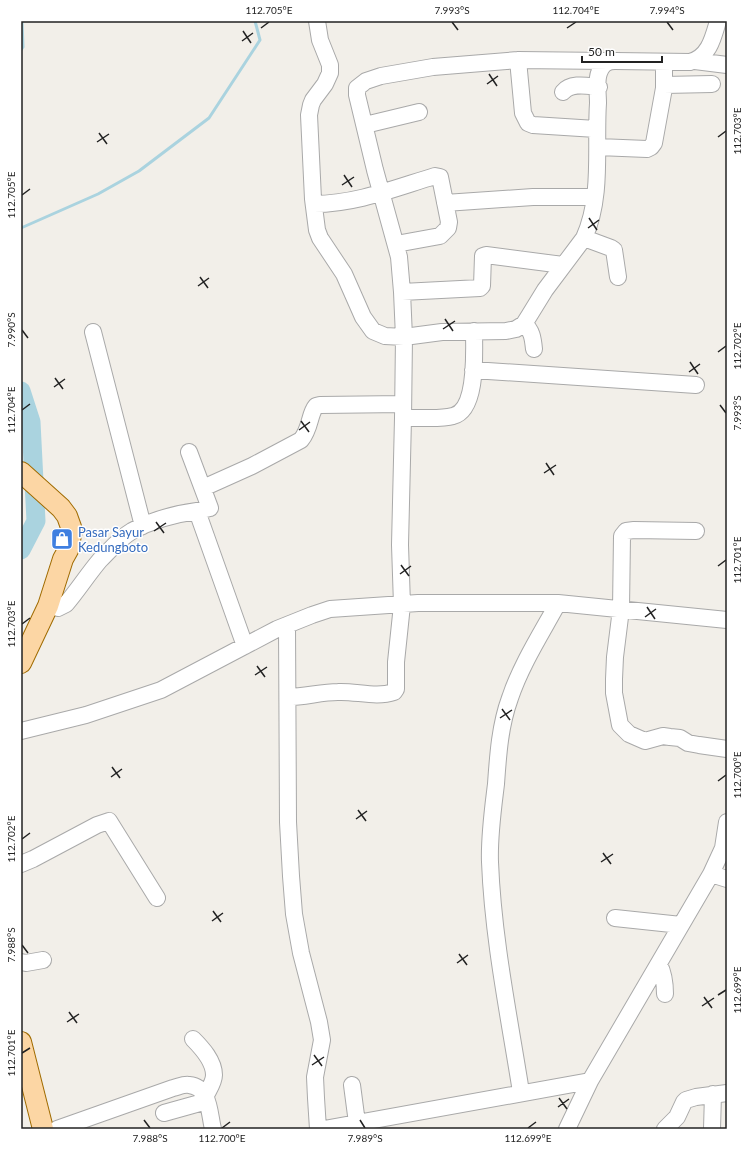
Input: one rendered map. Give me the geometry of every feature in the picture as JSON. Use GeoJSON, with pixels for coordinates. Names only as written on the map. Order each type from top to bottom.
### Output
{"type":"FeatureCollection","features":[{"type":"Feature","properties":{"kind":"main road"},"geometry":{"type":"LineString","coordinates":[[21,663],[48,606],[63,559],[68,550],[72,530],[67,516],[22,472]]}},
{"type":"Feature","properties":{"kind":"main road"},"geometry":{"type":"LineString","coordinates":[[21,1042],[43,1129]]}},
{"type":"Feature","properties":{"kind":"street"},"geometry":{"type":"LineString","coordinates":[[317,21],[320,40],[330,65],[330,73],[326,84],[319,91],[311,105],[309,115],[317,230],[320,238],[344,274],[363,317],[373,331],[385,336],[404,337],[442,332],[511,331],[524,324],[563,266],[584,238],[592,217],[598,147],[596,129],[598,74],[602,66],[608,61]]}},
{"type":"Feature","properties":{"kind":"street"},"geometry":{"type":"LineString","coordinates":[[695,61],[708,49],[718,21]]}},
{"type":"Feature","properties":{"kind":"street"},"geometry":{"type":"LineString","coordinates":[[288,697],[301,697],[335,692],[386,694],[394,692],[396,686],[396,662],[402,605],[400,545],[404,337],[402,292],[400,262],[364,125],[357,95],[357,88],[366,82],[381,76],[433,67],[518,60],[695,61],[727,65]]}},
{"type":"Feature","properties":{"kind":"street"},"geometry":{"type":"LineString","coordinates":[[518,60],[523,113],[528,123],[533,125],[596,129]]}},
{"type":"Feature","properties":{"kind":"street"},"geometry":{"type":"LineString","coordinates":[[598,147],[647,149],[652,147],[654,143],[664,85],[664,62]]}},
{"type":"Feature","properties":{"kind":"street"},"geometry":{"type":"LineString","coordinates":[[664,85],[712,84]]}},
{"type":"Feature","properties":{"kind":"street"},"geometry":{"type":"LineString","coordinates":[[564,92],[567,88],[577,85],[598,87]]}},
{"type":"Feature","properties":{"kind":"street"},"geometry":{"type":"LineString","coordinates":[[364,125],[419,112]]}},
{"type":"Feature","properties":{"kind":"street"},"geometry":{"type":"LineString","coordinates":[[314,204],[354,201],[435,176],[440,176],[449,222],[448,228],[444,234],[440,236],[396,244]]}},
{"type":"Feature","properties":{"kind":"street"},"geometry":{"type":"LineString","coordinates":[[445,203],[533,197],[594,197]]}},
{"type":"Feature","properties":{"kind":"street"},"geometry":{"type":"LineString","coordinates":[[584,238],[614,250],[618,277]]}},
{"type":"Feature","properties":{"kind":"street"},"geometry":{"type":"LineString","coordinates":[[402,292],[480,288],[482,286],[483,256],[486,255],[563,266]]}},
{"type":"Feature","properties":{"kind":"street"},"geometry":{"type":"LineString","coordinates":[[524,324],[527,326],[532,335],[534,349]]}},
{"type":"Feature","properties":{"kind":"street"},"geometry":{"type":"LineString","coordinates":[[203,488],[252,466],[301,440],[305,436],[309,427],[313,409],[316,406],[320,405],[403,411],[446,417],[454,416],[462,412],[468,402],[473,379],[474,331]]}},
{"type":"Feature","properties":{"kind":"street"},"geometry":{"type":"LineString","coordinates":[[93,332],[143,526]]}},
{"type":"Feature","properties":{"kind":"street"},"geometry":{"type":"LineString","coordinates":[[473,370],[696,385]]}},
{"type":"Feature","properties":{"kind":"street"},"geometry":{"type":"LineString","coordinates":[[48,606],[58,608],[66,604],[100,561],[114,546],[132,531],[176,514],[210,508],[189,452]]}},
{"type":"Feature","properties":{"kind":"street"},"geometry":{"type":"LineString","coordinates":[[197,510],[245,646]]}},
{"type":"Feature","properties":{"kind":"street"},"geometry":{"type":"LineString","coordinates":[[696,530],[634,530],[626,531],[622,536],[621,609],[615,657],[614,693],[618,719],[623,729],[629,734],[645,740],[663,736],[680,738],[688,743],[727,748]]}},
{"type":"Feature","properties":{"kind":"street"},"geometry":{"type":"LineString","coordinates":[[21,731],[86,715],[161,690],[283,627],[330,609],[418,603],[558,604],[727,620]]}},
{"type":"Feature","properties":{"kind":"street"},"geometry":{"type":"LineString","coordinates":[[521,1092],[498,951],[493,905],[490,860],[493,813],[500,739],[504,716],[510,697],[524,666],[558,604]]}},
{"type":"Feature","properties":{"kind":"street"},"geometry":{"type":"LineString","coordinates":[[283,627],[288,697],[288,822],[294,914],[301,953],[319,1022],[322,1040],[315,1077],[318,1129]]}},
{"type":"Feature","properties":{"kind":"street"},"geometry":{"type":"LineString","coordinates":[[21,864],[98,825],[109,821],[157,898]]}},
{"type":"Feature","properties":{"kind":"street"},"geometry":{"type":"LineString","coordinates":[[567,1129],[590,1081],[682,925],[725,848],[727,822]]}},
{"type":"Feature","properties":{"kind":"street"},"geometry":{"type":"LineString","coordinates":[[711,874],[727,879]]}},
{"type":"Feature","properties":{"kind":"street"},"geometry":{"type":"LineString","coordinates":[[615,918],[682,925]]}},
{"type":"Feature","properties":{"kind":"street"},"geometry":{"type":"LineString","coordinates":[[21,962],[26,963],[43,960]]}},
{"type":"Feature","properties":{"kind":"street"},"geometry":{"type":"LineString","coordinates":[[659,964],[665,983],[665,994]]}},
{"type":"Feature","properties":{"kind":"street"},"geometry":{"type":"LineString","coordinates":[[164,1113],[206,1098],[213,1081],[213,1070],[207,1056],[193,1040]]}},
{"type":"Feature","properties":{"kind":"street"},"geometry":{"type":"LineString","coordinates":[[324,1129],[521,1092],[590,1081]]}},
{"type":"Feature","properties":{"kind":"street"},"geometry":{"type":"LineString","coordinates":[[352,1084],[357,1123]]}},
{"type":"Feature","properties":{"kind":"street"},"geometry":{"type":"LineString","coordinates":[[57,1129],[183,1085],[196,1087],[206,1098],[213,1129]]}},
{"type":"Feature","properties":{"kind":"street"},"geometry":{"type":"LineString","coordinates":[[665,1129],[677,1117],[686,1100],[720,1093],[712,1129]]}},
{"type":"Feature","properties":{"kind":"waterway"},"geometry":{"type":"LineString","coordinates":[[21,50],[23,47],[22,21]]}},
{"type":"Feature","properties":{"kind":"waterway"},"geometry":{"type":"LineString","coordinates":[[21,228],[98,194],[139,171],[209,118],[260,40],[255,21]]}},
{"type":"Feature","properties":{"kind":"waterway"},"geometry":{"type":"LineString","coordinates":[[21,391],[31,422],[36,521],[21,550]]}},
{"type":"Feature","properties":{"kind":"place","name":"Pasar Sayur Kedungboto"},"geometry":{"type":"Point","coordinates":[62,539]}}]}
